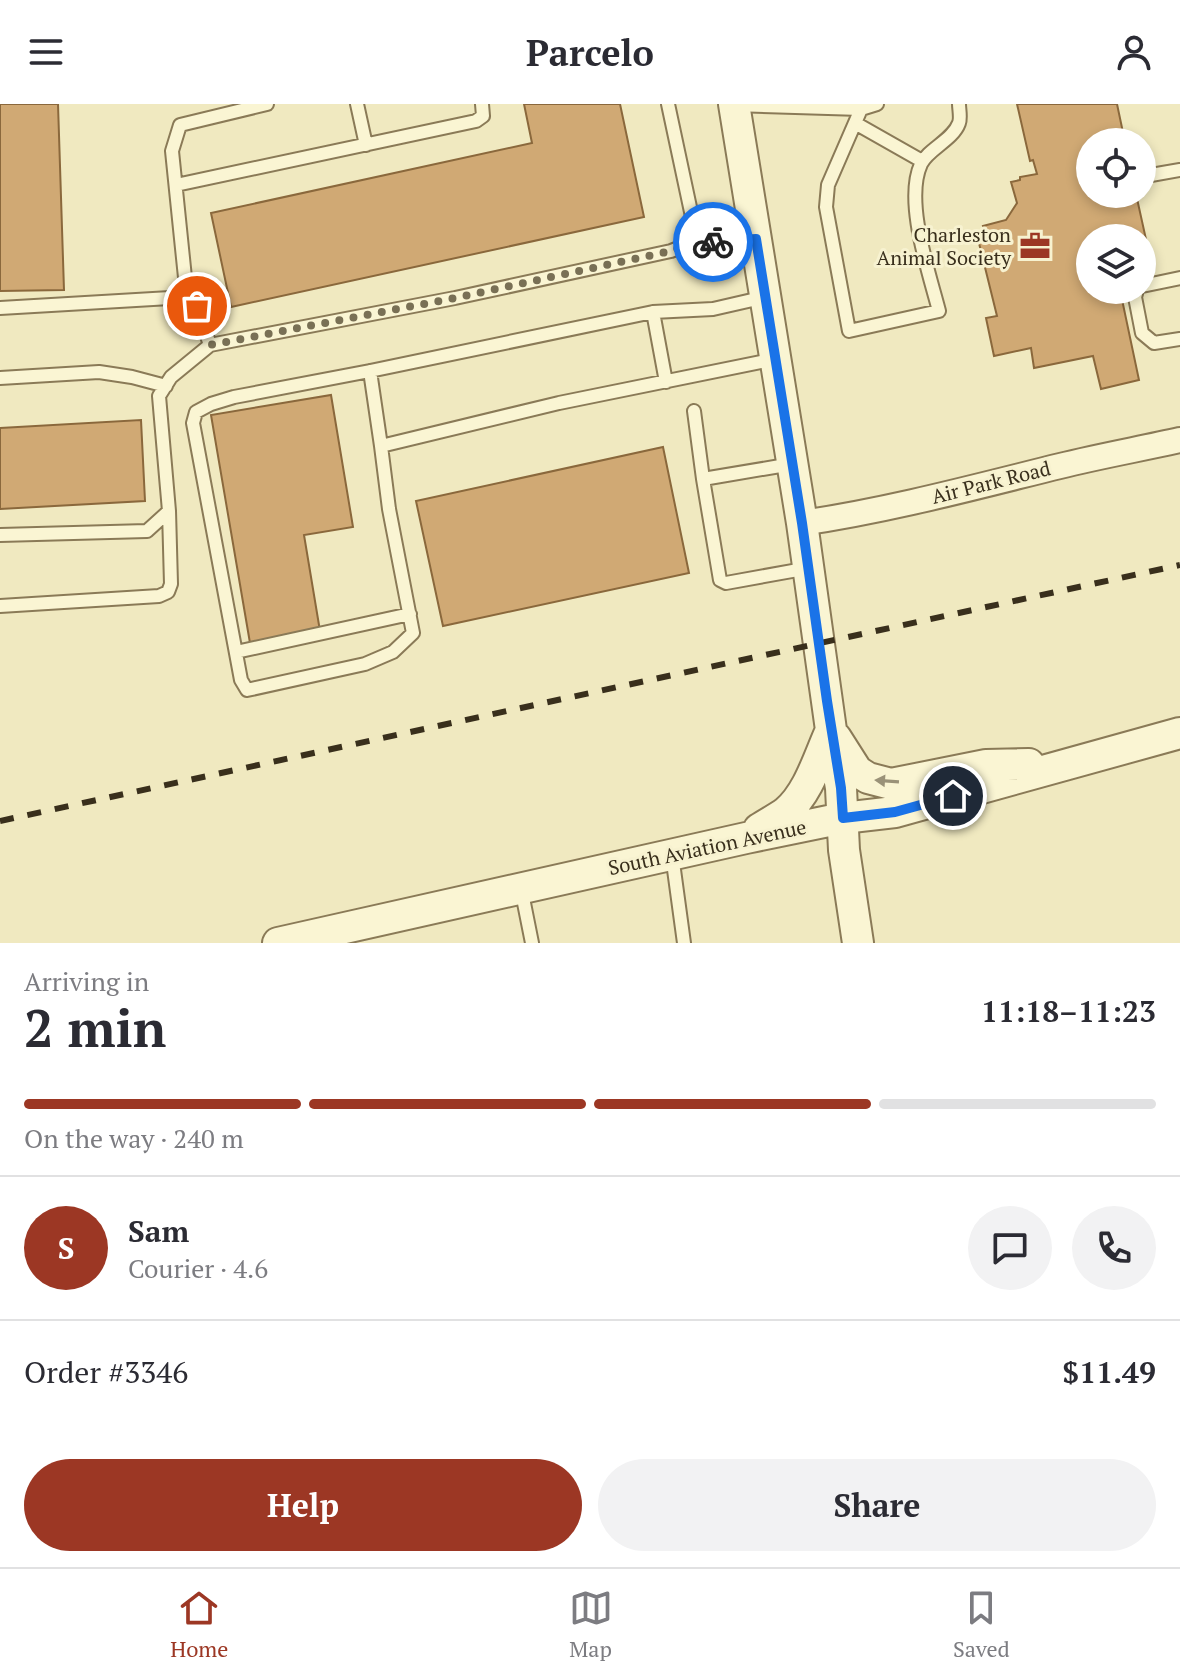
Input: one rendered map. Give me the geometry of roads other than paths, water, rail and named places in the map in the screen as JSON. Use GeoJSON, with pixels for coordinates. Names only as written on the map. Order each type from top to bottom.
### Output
{"type":"FeatureCollection","features":[{"type":"Feature","properties":{"kind":"street"},"geometry":{"type":"LineString","coordinates":[[734,104],[809,568],[841,788],[844,850],[858,943]]}},
{"type":"Feature","properties":{"kind":"street","name":"Air Park Road"},"geometry":{"type":"LineString","coordinates":[[802,523],[852,515],[1180,440]]}},
{"type":"Feature","properties":{"kind":"street"},"geometry":{"type":"LineString","coordinates":[[831,730],[857,771],[868,778],[891,784],[986,765],[1075,762]]}},
{"type":"Feature","properties":{"kind":"street"},"geometry":{"type":"LineString","coordinates":[[746,838],[786,812],[797,801],[831,730]]}},
{"type":"Feature","properties":{"kind":"street","name":"South Aviation Avenue"},"geometry":{"type":"LineString","coordinates":[[278,943],[746,838],[843,818],[895,812],[1180,733]]}},
{"type":"Feature","properties":{"kind":"lane"},"geometry":{"type":"LineString","coordinates":[[210,345],[197,306],[187,297],[172,151],[180,125],[267,104]]}},
{"type":"Feature","properties":{"kind":"lane"},"geometry":{"type":"LineString","coordinates":[[357,104],[366,145]]}},
{"type":"Feature","properties":{"kind":"lane"},"geometry":{"type":"LineString","coordinates":[[176,185],[476,121],[483,116],[482,104]]}},
{"type":"Feature","properties":{"kind":"lane"},"geometry":{"type":"LineString","coordinates":[[668,104],[694,226],[691,243]]}},
{"type":"Feature","properties":{"kind":"lane"},"geometry":{"type":"LineString","coordinates":[[734,104],[861,109],[877,104]]}},
{"type":"Feature","properties":{"kind":"lane"},"geometry":{"type":"LineString","coordinates":[[861,109],[828,185],[826,207],[849,331],[939,311],[915,203],[916,181],[922,161],[945,142],[959,122],[959,104]]}},
{"type":"Feature","properties":{"kind":"lane"},"geometry":{"type":"LineString","coordinates":[[855,123],[922,161]]}},
{"type":"Feature","properties":{"kind":"lane"},"geometry":{"type":"LineString","coordinates":[[1156,174],[1180,170]]}},
{"type":"Feature","properties":{"kind":"lane"},"geometry":{"type":"LineString","coordinates":[[0,606],[159,596],[168,592],[171,584],[169,511],[159,396],[171,377],[210,345],[455,298],[671,251],[691,243],[756,239]]}},
{"type":"Feature","properties":{"kind":"lane"},"geometry":{"type":"LineString","coordinates":[[1156,283],[1180,278]]}},
{"type":"Feature","properties":{"kind":"lane"},"geometry":{"type":"LineString","coordinates":[[0,308],[187,297]]}},
{"type":"Feature","properties":{"kind":"lane"},"geometry":{"type":"LineString","coordinates":[[370,371],[389,509],[413,633],[393,652],[365,664],[247,690],[241,680],[193,423],[196,412],[234,397],[653,312],[713,309],[765,297]]}},
{"type":"Feature","properties":{"kind":"lane"},"geometry":{"type":"LineString","coordinates":[[1136,304],[1142,333],[1154,343],[1180,339]]}},
{"type":"Feature","properties":{"kind":"lane"},"geometry":{"type":"LineString","coordinates":[[653,312],[666,382]]}},
{"type":"Feature","properties":{"kind":"lane"},"geometry":{"type":"LineString","coordinates":[[381,446],[530,410],[776,359]]}},
{"type":"Feature","properties":{"kind":"lane"},"geometry":{"type":"LineString","coordinates":[[0,378],[99,372],[166,386]]}},
{"type":"Feature","properties":{"kind":"lane"},"geometry":{"type":"LineString","coordinates":[[694,411],[720,580],[726,583],[809,568]]}},
{"type":"Feature","properties":{"kind":"lane"},"geometry":{"type":"LineString","coordinates":[[703,479],[793,464]]}},
{"type":"Feature","properties":{"kind":"lane"},"geometry":{"type":"LineString","coordinates":[[0,535],[147,531],[169,511]]}},
{"type":"Feature","properties":{"kind":"lane"},"geometry":{"type":"LineString","coordinates":[[236,652],[410,614]]}},
{"type":"Feature","properties":{"kind":"lane"},"geometry":{"type":"LineString","coordinates":[[672,855],[681,942]]}},
{"type":"Feature","properties":{"kind":"lane"},"geometry":{"type":"LineString","coordinates":[[521,888],[532,943]]}},
{"type":"Feature","properties":{"kind":"railway"},"geometry":{"type":"LineString","coordinates":[[0,821],[1180,565]]}},
{"type":"Feature","properties":{"kind":"place","name":"Charleston Animal Society"},"geometry":{"type":"Point","coordinates":[1035,246]}}]}
